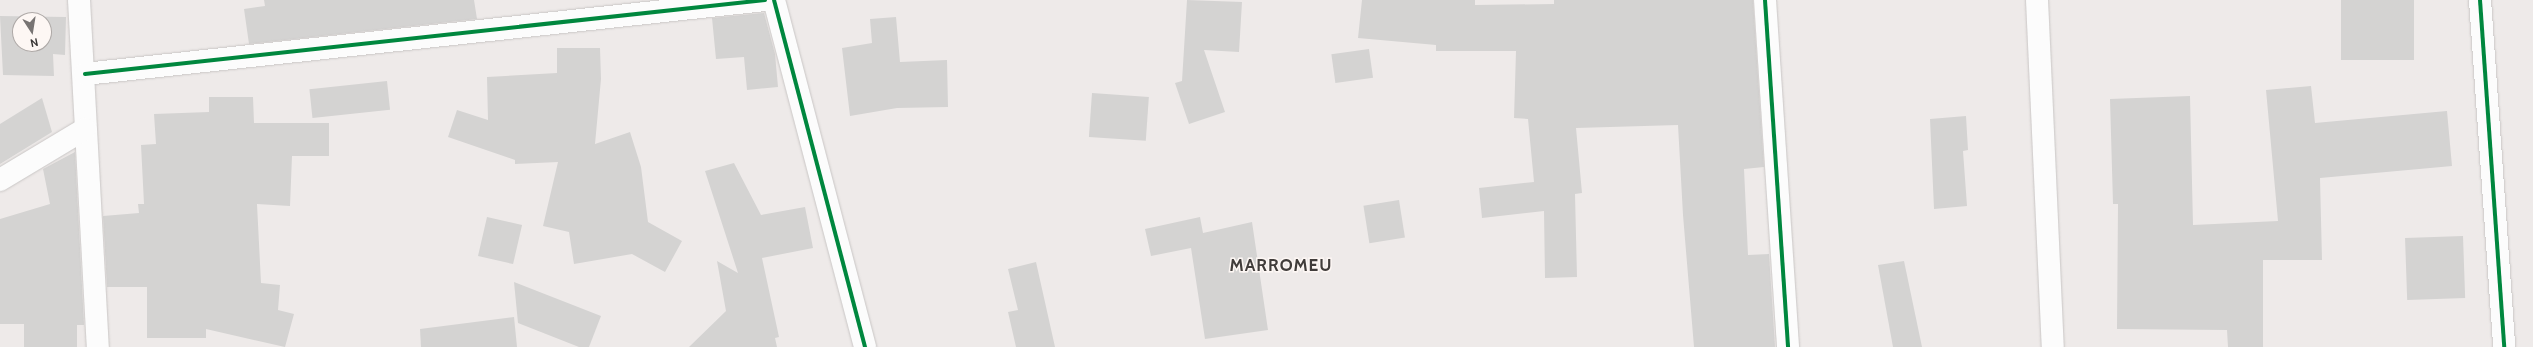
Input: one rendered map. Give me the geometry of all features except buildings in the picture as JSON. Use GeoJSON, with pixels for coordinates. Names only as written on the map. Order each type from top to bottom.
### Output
{"type":"FeatureCollection","features":[{"type":"Feature","properties":{"kind":"street"},"geometry":{"type":"LineString","coordinates":[[79,0],[85,74],[85,129],[98,347]]}},
{"type":"Feature","properties":{"kind":"street"},"geometry":{"type":"LineString","coordinates":[[85,74],[765,0]]}},
{"type":"Feature","properties":{"kind":"street"},"geometry":{"type":"LineString","coordinates":[[774,0],[865,347]]}},
{"type":"Feature","properties":{"kind":"street"},"geometry":{"type":"LineString","coordinates":[[1765,0],[1788,347]]}},
{"type":"Feature","properties":{"kind":"street"},"geometry":{"type":"LineString","coordinates":[[2037,0],[2053,347]]}},
{"type":"Feature","properties":{"kind":"street"},"geometry":{"type":"LineString","coordinates":[[2480,0],[2504,347]]}},
{"type":"Feature","properties":{"kind":"street"},"geometry":{"type":"LineString","coordinates":[[0,180],[85,129]]}},
{"type":"Feature","properties":{"kind":"cycle path"},"geometry":{"type":"LineString","coordinates":[[85,74],[765,0]]}},
{"type":"Feature","properties":{"kind":"cycle path"},"geometry":{"type":"LineString","coordinates":[[774,0],[865,347]]}},
{"type":"Feature","properties":{"kind":"cycle path"},"geometry":{"type":"LineString","coordinates":[[1765,0],[1788,347]]}},
{"type":"Feature","properties":{"kind":"cycle path"},"geometry":{"type":"LineString","coordinates":[[2480,0],[2504,347]]}},
{"type":"Feature","properties":{"kind":"district","name":"MARROMEU"},"geometry":{"type":"Point","coordinates":[1281,266]}}]}
